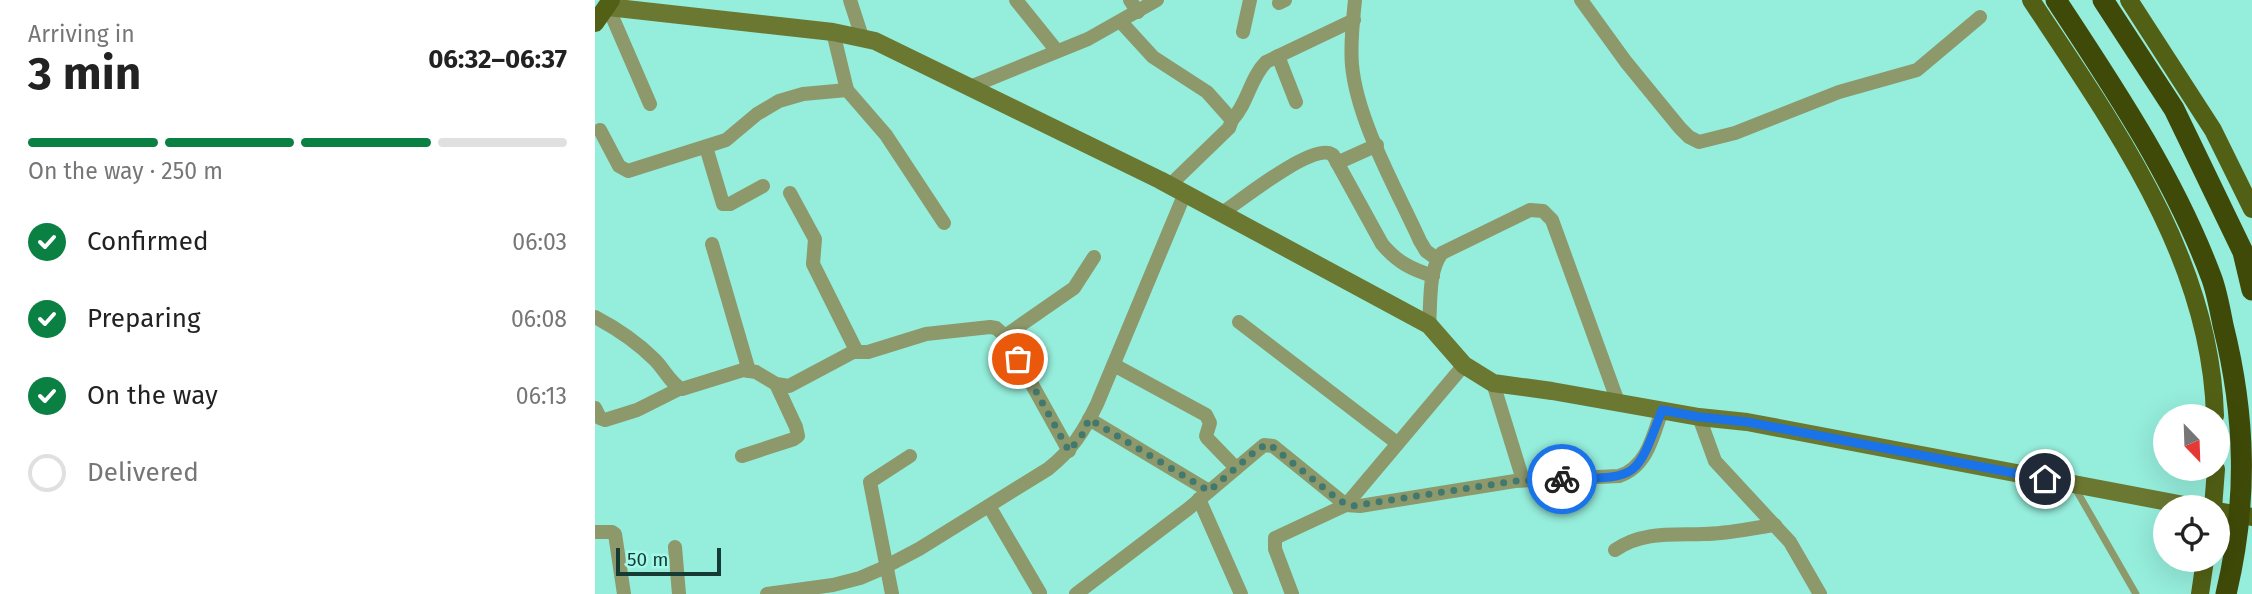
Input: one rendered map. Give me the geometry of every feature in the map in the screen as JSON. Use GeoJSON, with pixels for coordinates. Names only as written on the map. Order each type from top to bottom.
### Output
{"type":"FeatureCollection","features":[{"type":"Feature","properties":{"kind":"highway"},"geometry":{"type":"LineString","coordinates":[[2056,0],[2115,90],[2177,198],[2212,280],[2232,358],[2242,427],[2241,489],[2236,542],[2226,594]]}},
{"type":"Feature","properties":{"kind":"highway"},"geometry":{"type":"LineString","coordinates":[[2103,0],[2174,109],[2243,252],[2252,290]]}},
{"type":"Feature","properties":{"kind":"main road"},"geometry":{"type":"LineString","coordinates":[[2031,0],[2114,127],[2161,211],[2200,310],[2214,404]]}},
{"type":"Feature","properties":{"kind":"main road"},"geometry":{"type":"LineString","coordinates":[[2129,0],[2213,130],[2252,209]]}},
{"type":"Feature","properties":{"kind":"main road"},"geometry":{"type":"LineString","coordinates":[[595,23],[609,4]]}},
{"type":"Feature","properties":{"kind":"main road"},"geometry":{"type":"LineString","coordinates":[[2230,513],[2252,517]]}},
{"type":"Feature","properties":{"kind":"main road"},"geometry":{"type":"LineString","coordinates":[[2200,594],[2203,572]]}},
{"type":"Feature","properties":{"kind":"street"},"geometry":{"type":"LineString","coordinates":[[850,0],[862,37]]}},
{"type":"Feature","properties":{"kind":"street"},"geometry":{"type":"LineString","coordinates":[[970,87],[1121,22],[1134,6],[1157,0]]}},
{"type":"Feature","properties":{"kind":"street"},"geometry":{"type":"LineString","coordinates":[[1243,32],[1249,0]]}},
{"type":"Feature","properties":{"kind":"street"},"geometry":{"type":"LineString","coordinates":[[1355,0],[1351,51],[1355,83],[1364,117],[1420,241],[1426,251],[1437,259]]}},
{"type":"Feature","properties":{"kind":"street"},"geometry":{"type":"LineString","coordinates":[[1581,0],[1680,128],[1699,142],[1735,133],[1839,92],[1917,70],[1980,17]]}},
{"type":"Feature","properties":{"kind":"street"},"geometry":{"type":"LineString","coordinates":[[1021,2],[1057,51]]}},
{"type":"Feature","properties":{"kind":"street"},"geometry":{"type":"LineString","coordinates":[[650,104],[609,4],[862,37],[1177,189],[1429,325],[1464,365],[1493,383],[1699,417],[1747,422],[2153,499]]}},
{"type":"Feature","properties":{"kind":"street"},"geometry":{"type":"LineString","coordinates":[[767,594],[798,592],[860,578],[885,567],[1048,469],[1069,451],[1082,435],[1114,366],[1177,189],[1229,128],[1245,103],[1258,70],[1278,56],[1353,20]]}},
{"type":"Feature","properties":{"kind":"street"},"geometry":{"type":"LineString","coordinates":[[1121,22],[1153,57],[1207,92],[1233,120]]}},
{"type":"Feature","properties":{"kind":"street"},"geometry":{"type":"LineString","coordinates":[[833,32],[847,90],[886,135],[944,223]]}},
{"type":"Feature","properties":{"kind":"street"},"geometry":{"type":"LineString","coordinates":[[1278,56],[1296,102]]}},
{"type":"Feature","properties":{"kind":"street"},"geometry":{"type":"LineString","coordinates":[[600,130],[619,166],[628,171],[726,141],[757,114],[779,101],[803,94],[847,90]]}},
{"type":"Feature","properties":{"kind":"street"},"geometry":{"type":"LineString","coordinates":[[1337,163],[1377,145]]}},
{"type":"Feature","properties":{"kind":"street"},"geometry":{"type":"LineString","coordinates":[[706,147],[723,204],[730,204],[762,186]]}},
{"type":"Feature","properties":{"kind":"street"},"geometry":{"type":"LineString","coordinates":[[1222,213],[1294,164],[1315,154],[1329,153],[1382,244],[1392,256],[1411,269],[1433,276]]}},
{"type":"Feature","properties":{"kind":"street"},"geometry":{"type":"LineString","coordinates":[[790,193],[815,239],[813,264],[857,352]]}},
{"type":"Feature","properties":{"kind":"street"},"geometry":{"type":"LineString","coordinates":[[1429,325],[1433,276],[1437,259],[1442,253],[1530,210],[1543,211],[1552,220],[1618,402]]}},
{"type":"Feature","properties":{"kind":"street"},"geometry":{"type":"LineString","coordinates":[[712,244],[750,371]]}},
{"type":"Feature","properties":{"kind":"street"},"geometry":{"type":"LineString","coordinates":[[1005,336],[1074,289],[1094,257]]}},
{"type":"Feature","properties":{"kind":"street"},"geometry":{"type":"LineString","coordinates":[[595,317],[628,336],[645,350],[679,389]]}},
{"type":"Feature","properties":{"kind":"street"},"geometry":{"type":"LineString","coordinates":[[1239,323],[1397,443]]}},
{"type":"Feature","properties":{"kind":"street"},"geometry":{"type":"LineString","coordinates":[[595,408],[600,418],[605,420],[637,410],[679,389],[750,371],[784,386],[795,383],[848,353],[868,352],[926,334],[990,327],[996,328],[1005,336],[1069,451]]}},
{"type":"Feature","properties":{"kind":"street"},"geometry":{"type":"LineString","coordinates":[[1292,594],[1275,549],[1275,538],[1346,505],[1464,365]]}},
{"type":"Feature","properties":{"kind":"street"},"geometry":{"type":"LineString","coordinates":[[1114,366],[1206,415],[1210,423],[1206,436],[1236,468]]}},
{"type":"Feature","properties":{"kind":"street"},"geometry":{"type":"LineString","coordinates":[[1493,383],[1523,480]]}},
{"type":"Feature","properties":{"kind":"street"},"geometry":{"type":"LineString","coordinates":[[742,456],[798,436],[776,384]]}},
{"type":"Feature","properties":{"kind":"street"},"geometry":{"type":"LineString","coordinates":[[1076,594],[1202,491],[1236,468],[1259,448],[1269,444],[1346,505],[1360,506],[1523,480],[1608,478],[1629,473],[1646,453],[1662,410]]}},
{"type":"Feature","properties":{"kind":"street"},"geometry":{"type":"LineString","coordinates":[[1699,417],[1715,461],[1790,542],[1820,594]]}},
{"type":"Feature","properties":{"kind":"street"},"geometry":{"type":"LineString","coordinates":[[1089,419],[1181,472],[1202,491],[1241,594]]}},
{"type":"Feature","properties":{"kind":"street"},"geometry":{"type":"LineString","coordinates":[[892,594],[870,482],[910,456]]}},
{"type":"Feature","properties":{"kind":"street"},"geometry":{"type":"LineString","coordinates":[[989,506],[1039,593]]}},
{"type":"Feature","properties":{"kind":"street"},"geometry":{"type":"LineString","coordinates":[[1615,550],[1628,541],[1642,537],[1721,533],[1775,525]]}},
{"type":"Feature","properties":{"kind":"street"},"geometry":{"type":"LineString","coordinates":[[595,532],[615,534],[624,594]]}},
{"type":"Feature","properties":{"kind":"street"},"geometry":{"type":"LineString","coordinates":[[675,547],[679,594]]}},
{"type":"Feature","properties":{"kind":"lane"},"geometry":{"type":"LineString","coordinates":[[2073,485],[2136,594]]}},
{"type":"Feature","properties":{"kind":"way so far"},"geometry":{"type":"LineString","coordinates":[[1018,359],[1069,451],[1082,435],[1089,419],[1209,491],[1259,448],[1269,444],[1340,501],[1352,506],[1515,481],[1562,479]]}},
{"type":"Feature","properties":{"kind":"route"},"geometry":{"type":"LineString","coordinates":[[1562,479],[1619,477],[1634,470],[1646,453],[1662,410],[1747,422],[2045,479]]}}]}
